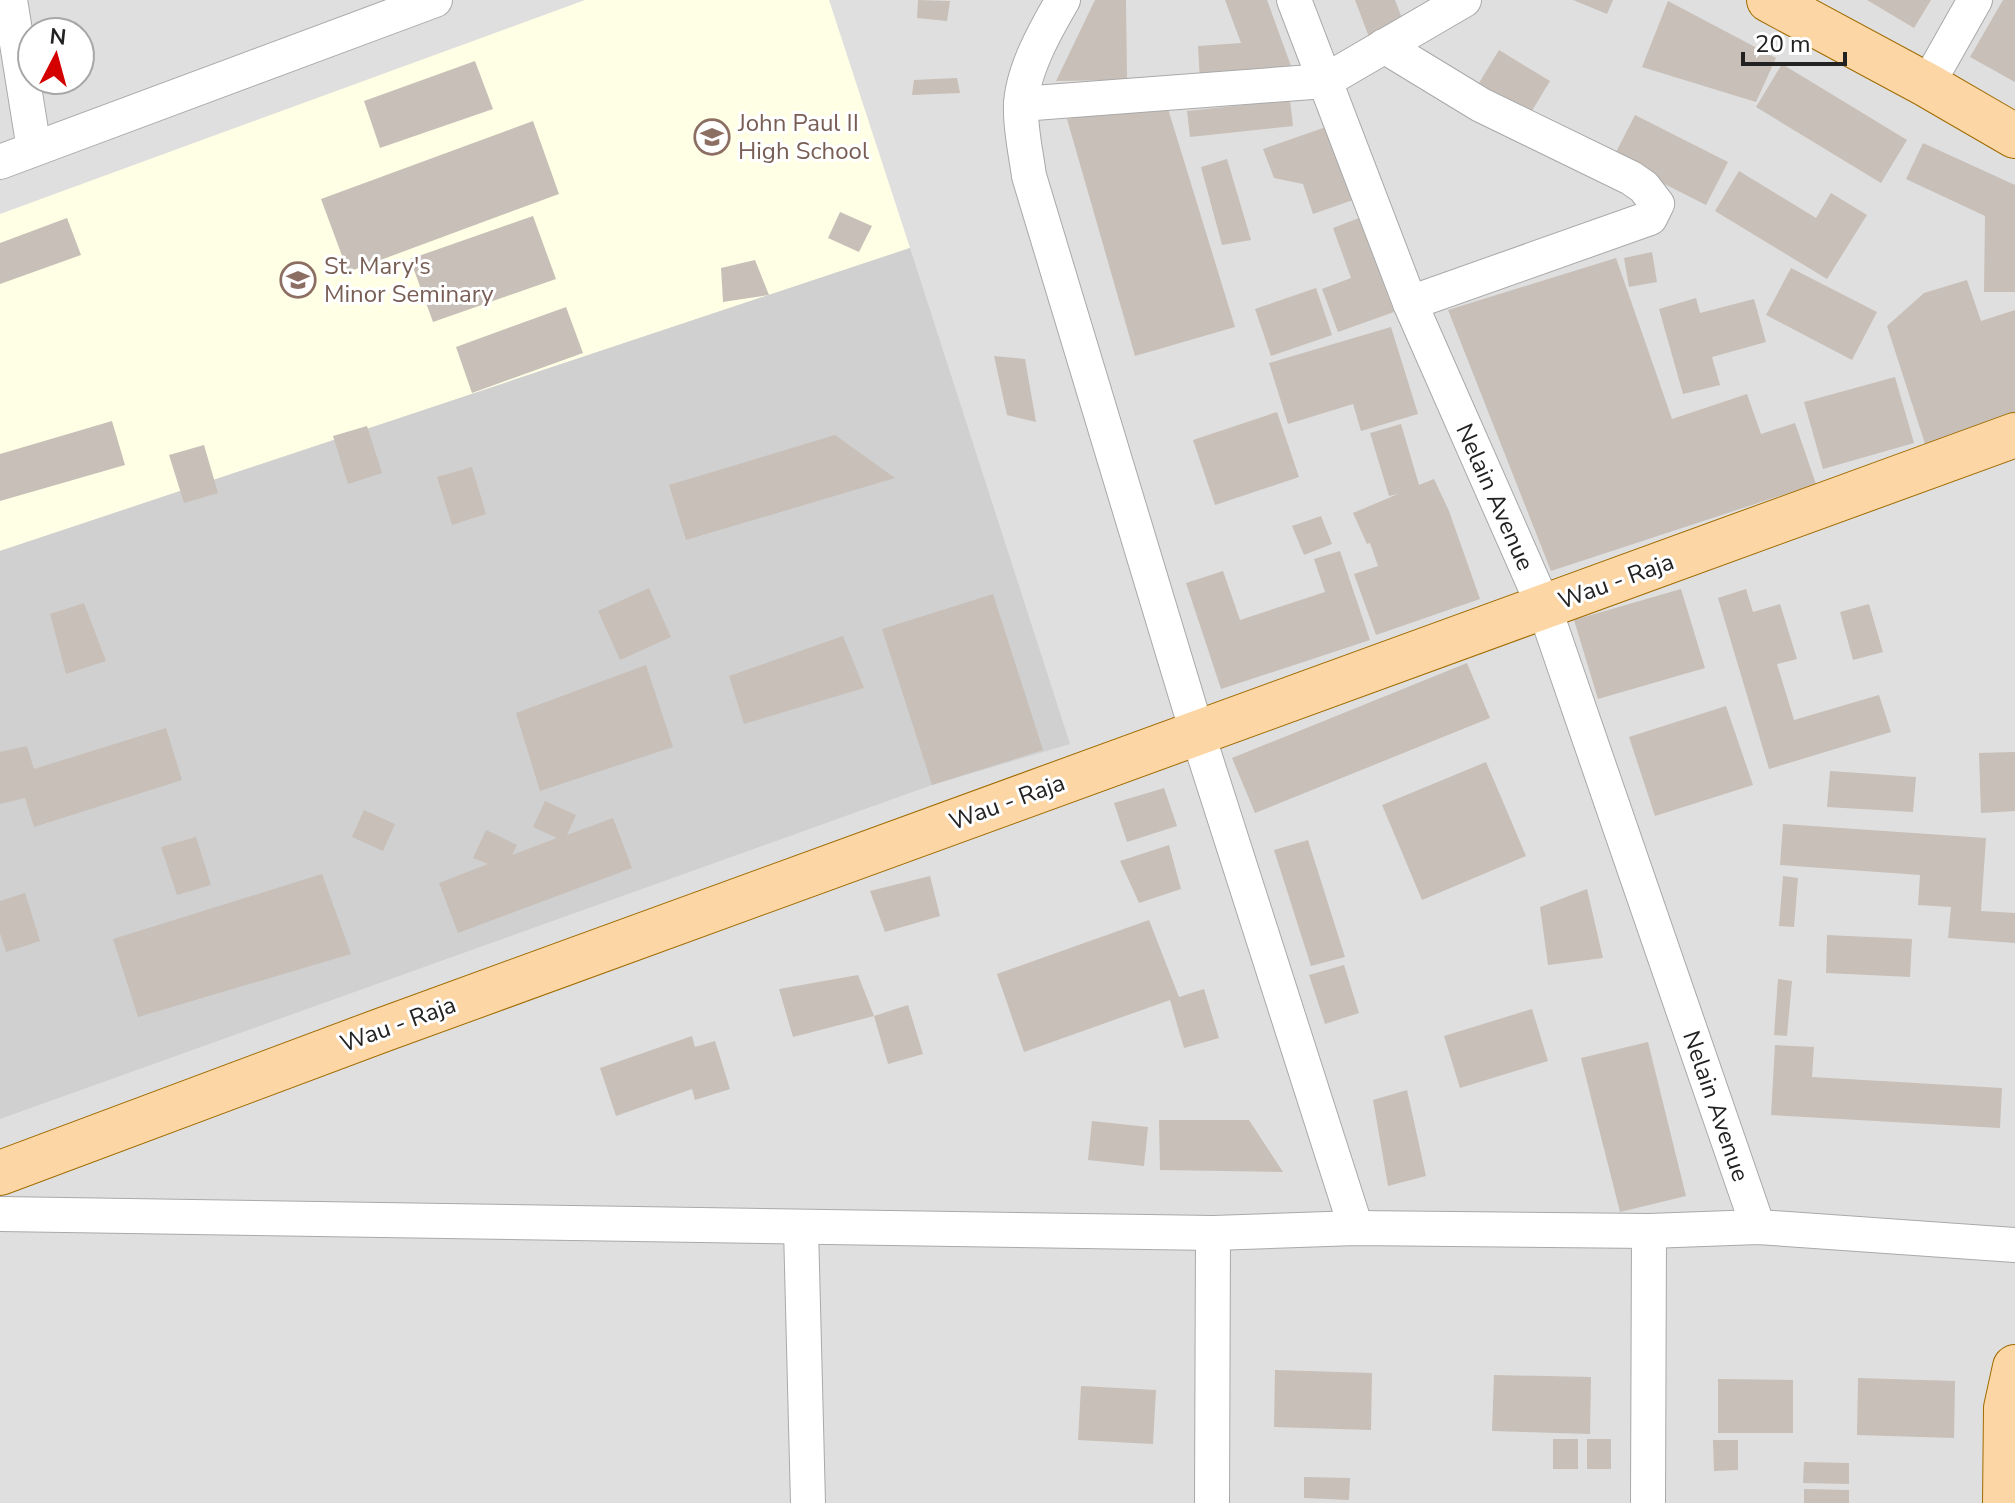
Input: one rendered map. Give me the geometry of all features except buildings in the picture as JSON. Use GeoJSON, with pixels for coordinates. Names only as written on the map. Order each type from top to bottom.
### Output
{"type":"FeatureCollection","features":[{"type":"Feature","properties":{"kind":"main road"},"geometry":{"type":"LineString","coordinates":[[1769,0],[2015,136]]}},
{"type":"Feature","properties":{"kind":"main road","name":"Wau - Raja"},"geometry":{"type":"LineString","coordinates":[[0,1173],[1197,732],[2015,435]]}},
{"type":"Feature","properties":{"kind":"main road"},"geometry":{"type":"LineString","coordinates":[[2005,1503],[2006,1408],[2015,1367]]}},
{"type":"Feature","properties":{"kind":"street"},"geometry":{"type":"LineString","coordinates":[[10,0],[34,149]]}},
{"type":"Feature","properties":{"kind":"street"},"geometry":{"type":"LineString","coordinates":[[390,0],[431,2]]}},
{"type":"Feature","properties":{"kind":"street"},"geometry":{"type":"LineString","coordinates":[[1063,0],[1046,28],[1030,66],[1021,104],[1029,176],[1197,732],[1356,1228]]}},
{"type":"Feature","properties":{"kind":"street","name":"Nelain Avenue"},"geometry":{"type":"LineString","coordinates":[[1294,0],[1410,303],[1544,607],[1758,1227]]}},
{"type":"Feature","properties":{"kind":"street"},"geometry":{"type":"LineString","coordinates":[[1021,104],[1325,81],[1464,0]]}},
{"type":"Feature","properties":{"kind":"street"},"geometry":{"type":"LineString","coordinates":[[1927,85],[1975,0]]}},
{"type":"Feature","properties":{"kind":"street"},"geometry":{"type":"LineString","coordinates":[[0,162],[431,2]]}},
{"type":"Feature","properties":{"kind":"street"},"geometry":{"type":"LineString","coordinates":[[1384,46],[1481,105],[1631,178],[1644,187],[1657,204],[1650,218],[1410,303]]}},
{"type":"Feature","properties":{"kind":"street"},"geometry":{"type":"LineString","coordinates":[[0,1214],[1213,1233],[1356,1228],[1649,1231],[1758,1227],[2015,1245]]}},
{"type":"Feature","properties":{"kind":"street"},"geometry":{"type":"LineString","coordinates":[[801,1228],[808,1503]]}},
{"type":"Feature","properties":{"kind":"street"},"geometry":{"type":"LineString","coordinates":[[1648,1503],[1649,1231]]}},
{"type":"Feature","properties":{"kind":"street"},"geometry":{"type":"LineString","coordinates":[[1212,1503],[1213,1233]]}},
{"type":"Feature","properties":{"kind":"shaded area"},"geometry":{"type":"Polygon","coordinates":[[[0,0],[2015,0],[2015,1503],[0,1503],[0,0]]]}},
{"type":"Feature","properties":{"kind":"shaded area","name":"St. Mary's Minor Seminary"},"geometry":{"type":"Polygon","coordinates":[[[585,0],[829,0],[910,248],[0,551],[0,214],[585,0]]]}},
{"type":"Feature","properties":{"kind":"shaded area"},"geometry":{"type":"Polygon","coordinates":[[[910,248],[1070,744],[932,785],[0,1119],[0,551],[910,248]]]}},
{"type":"Feature","properties":{"kind":"place","name":"John Paul II High School"},"geometry":{"type":"Point","coordinates":[712,137]}},
{"type":"Feature","properties":{"kind":"place","name":"St. Mary's Minor Seminary"},"geometry":{"type":"Point","coordinates":[298,280]}}]}
